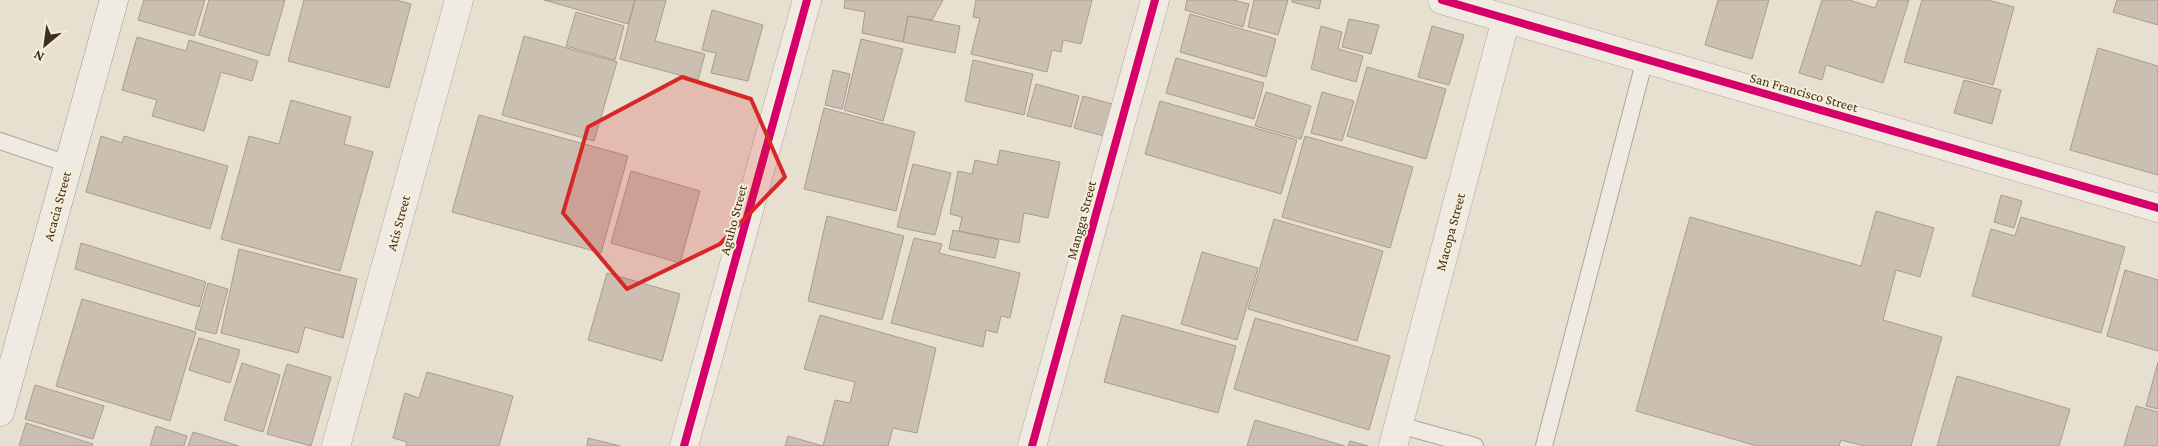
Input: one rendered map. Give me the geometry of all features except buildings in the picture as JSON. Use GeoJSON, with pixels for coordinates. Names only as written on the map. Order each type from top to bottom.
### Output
{"type":"FeatureCollection","features":[{"type":"Feature","properties":{"kind":"street","name":"Acacia Street"},"geometry":{"type":"LineString","coordinates":[[0,412],[114,0]]}},
{"type":"Feature","properties":{"kind":"street","name":"Atis Street"},"geometry":{"type":"LineString","coordinates":[[336,446],[459,0]]}},
{"type":"Feature","properties":{"kind":"street","name":"Aguho Street"},"geometry":{"type":"LineString","coordinates":[[684,446],[807,0]]}},
{"type":"Feature","properties":{"kind":"street","name":"Mangga Street"},"geometry":{"type":"LineString","coordinates":[[1032,446],[1155,0]]}},
{"type":"Feature","properties":{"kind":"street","name":"San Francisco Street"},"geometry":{"type":"LineString","coordinates":[[1442,0],[2158,208]]}},
{"type":"Feature","properties":{"kind":"street","name":"Macopa Street"},"geometry":{"type":"LineString","coordinates":[[1396,435],[1506,18]]}},
{"type":"Feature","properties":{"kind":"lane"},"geometry":{"type":"LineString","coordinates":[[1544,446],[1646,59]]}},
{"type":"Feature","properties":{"kind":"lane"},"geometry":{"type":"LineString","coordinates":[[0,141],[68,164]]}},
{"type":"Feature","properties":{"kind":"lane"},"geometry":{"type":"LineString","coordinates":[[1396,435],[1475,446]]}},
{"type":"Feature","properties":{"kind":"highlighted area"},"geometry":{"type":"Polygon","coordinates":[[[682,77],[751,99],[785,177],[720,244],[627,289],[563,213],[588,127],[682,77]]]}},
{"type":"Feature","properties":{"kind":"cycle path"},"geometry":{"type":"LineString","coordinates":[[684,446],[807,0]]}},
{"type":"Feature","properties":{"kind":"cycle path"},"geometry":{"type":"LineString","coordinates":[[1032,446],[1155,0]]}},
{"type":"Feature","properties":{"kind":"cycle path"},"geometry":{"type":"LineString","coordinates":[[1442,0],[2158,208]]}}]}
